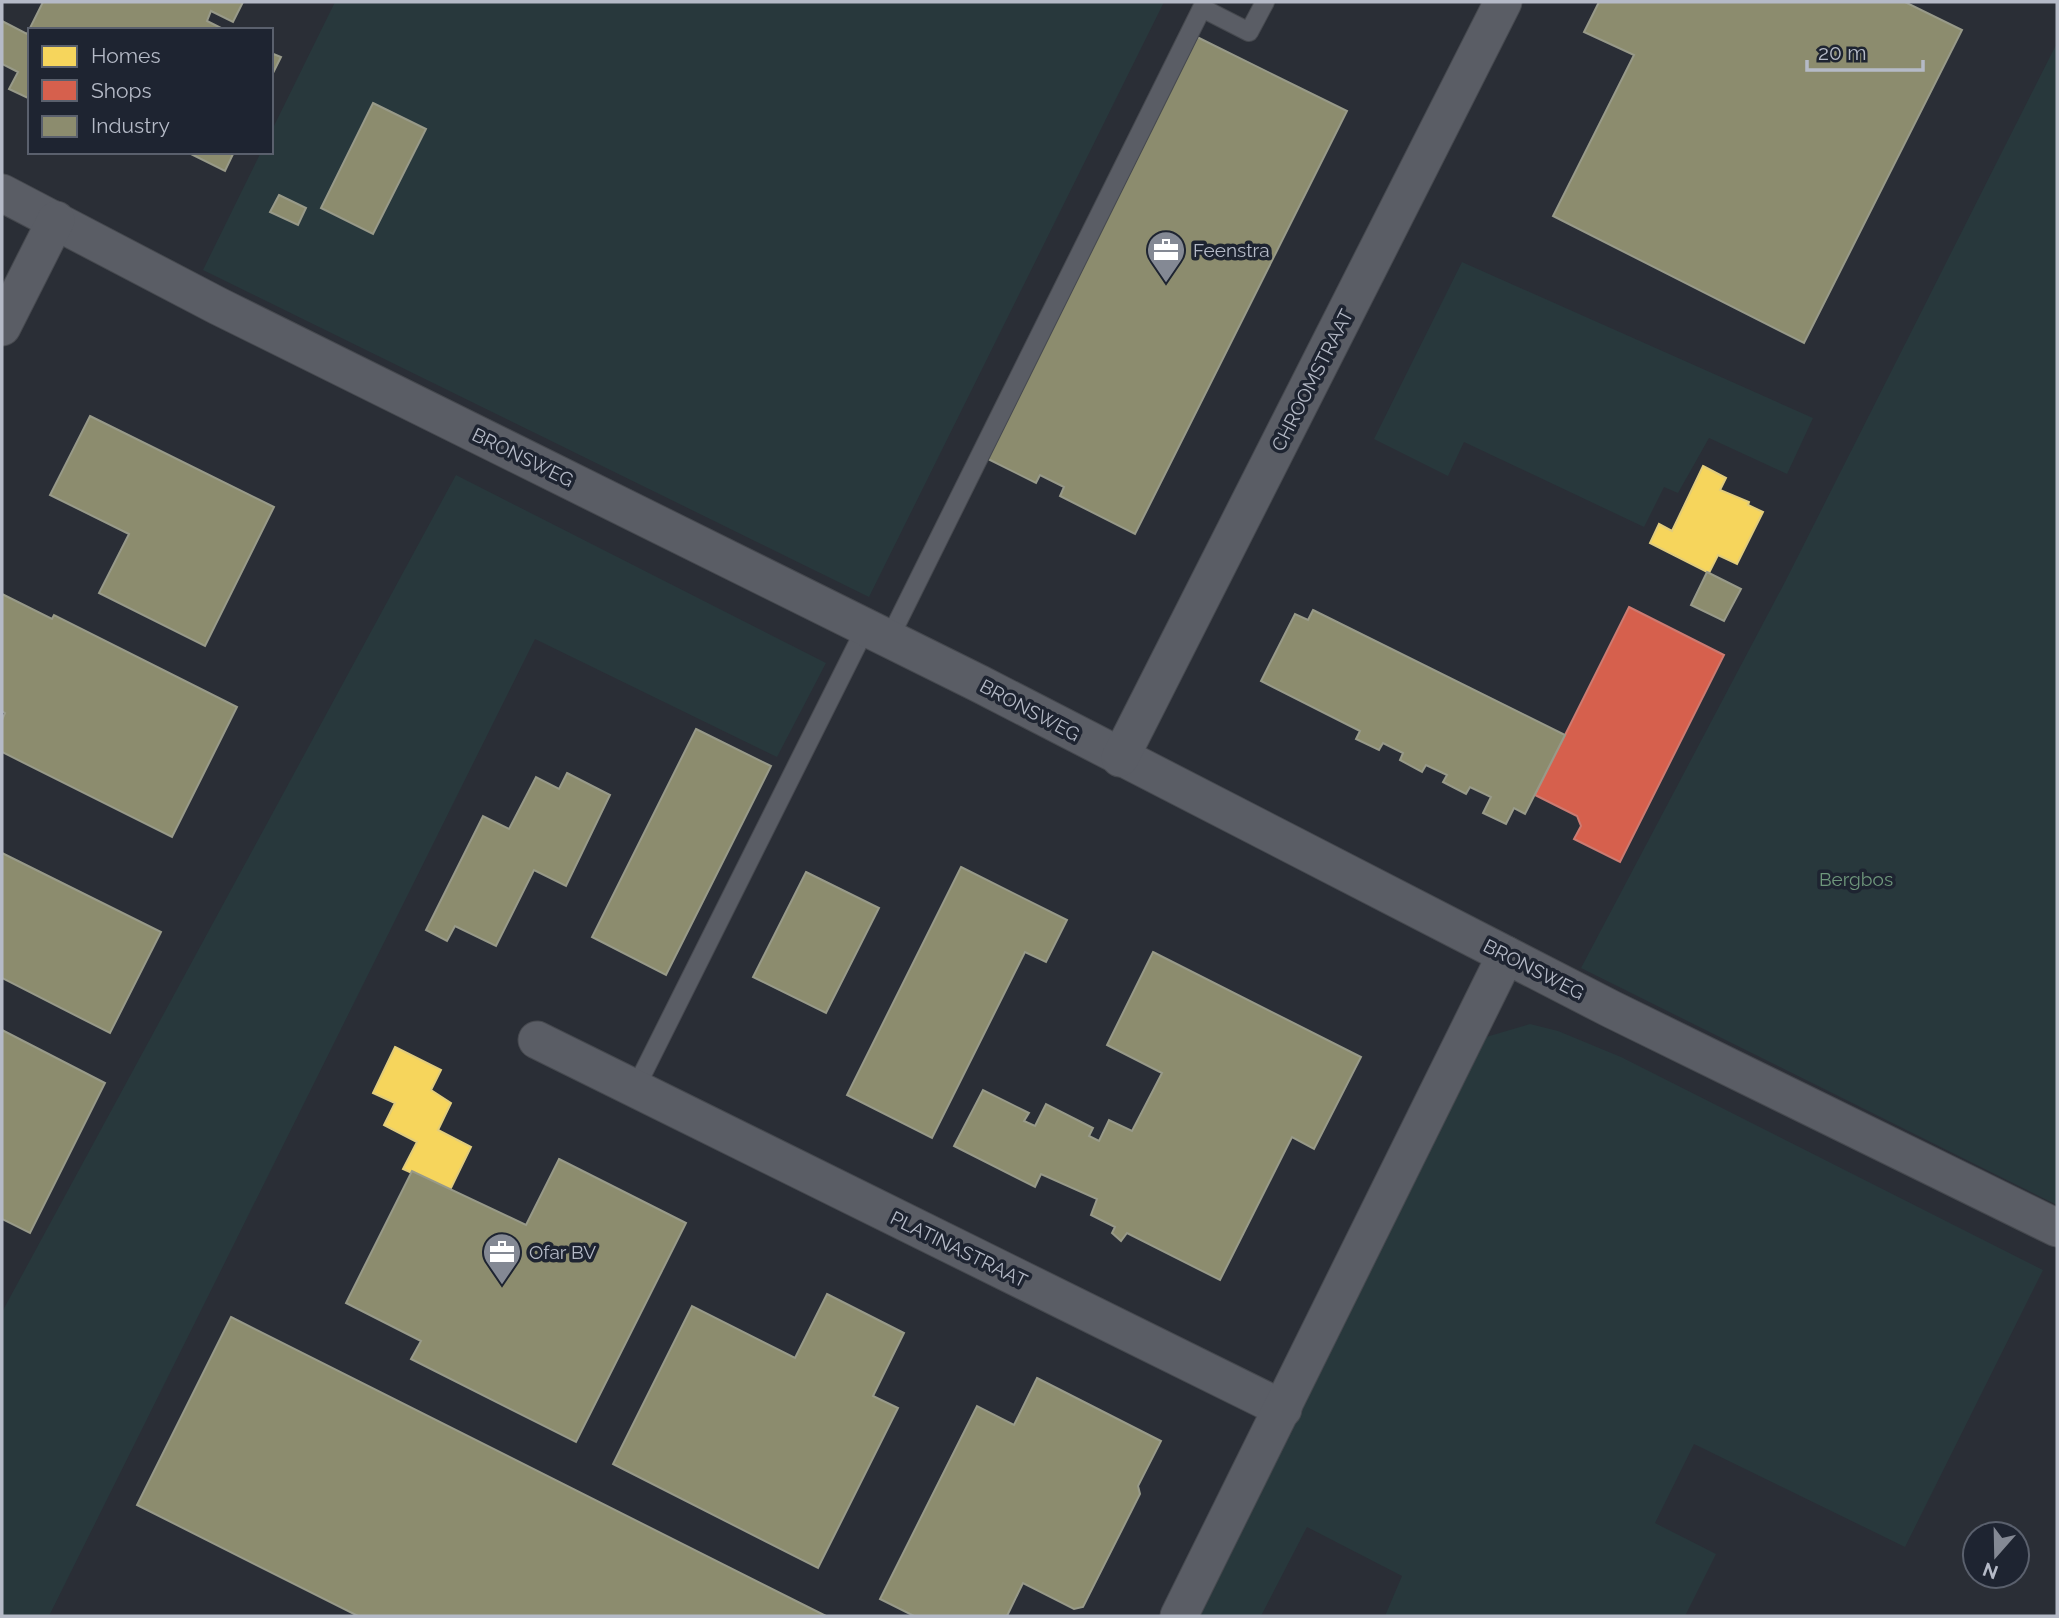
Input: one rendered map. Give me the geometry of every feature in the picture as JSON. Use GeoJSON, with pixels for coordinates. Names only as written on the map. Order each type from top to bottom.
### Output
{"type":"FeatureCollection","features":[{"type":"Feature","properties":{"kind":"street","name":"CHROOMSTRAAT"},"geometry":{"type":"LineString","coordinates":[[1120,758],[1503,2]]}},
{"type":"Feature","properties":{"kind":"street","name":"BRONSWEG"},"geometry":{"type":"LineString","coordinates":[[2,193],[218,306],[878,633],[1506,955],[2057,1228]]}},
{"type":"Feature","properties":{"kind":"street"},"geometry":{"type":"LineString","coordinates":[[2,327],[56,220]]}},
{"type":"Feature","properties":{"kind":"street"},"geometry":{"type":"LineString","coordinates":[[1179,1616],[1506,955]]}},
{"type":"Feature","properties":{"kind":"street","name":"PLATINASTRAAT"},"geometry":{"type":"LineString","coordinates":[[537,1040],[1283,1409]]}},
{"type":"Feature","properties":{"kind":"lane"},"geometry":{"type":"LineString","coordinates":[[635,1089],[878,633],[1202,8],[1249,32],[1265,2]]}},
{"type":"Feature","properties":{"kind":"green space"},"geometry":{"type":"Polygon","coordinates":[[[335,2],[1164,2],[869,597],[203,270],[260,154],[273,154],[273,128],[335,2]]]}},
{"type":"Feature","properties":{"kind":"green space","name":"Bergbos"},"geometry":{"type":"Polygon","coordinates":[[[2057,43],[2057,1205],[1581,968],[1786,580],[2057,43]]]}},
{"type":"Feature","properties":{"kind":"green space"},"geometry":{"type":"Polygon","coordinates":[[[1462,262],[1813,418],[1787,474],[1709,438],[1678,493],[1664,487],[1644,527],[1464,442],[1448,476],[1374,439],[1462,262]]]}},
{"type":"Feature","properties":{"kind":"green space"},"geometry":{"type":"Polygon","coordinates":[[[456,475],[826,663],[777,757],[535,639],[49,1616],[2,1616],[2,1312],[456,475]]]}},
{"type":"Feature","properties":{"kind":"green space"},"geometry":{"type":"Polygon","coordinates":[[[1530,1024],[1558,1031],[1621,1057],[2043,1270],[1905,1547],[1694,1444],[1655,1523],[1716,1554],[1685,1616],[1385,1616],[1402,1576],[1307,1527],[1261,1616],[1200,1616],[1486,1037],[1530,1024]]]}},
{"type":"Feature","properties":{"kind":"building: Homes"},"geometry":{"type":"Polygon","coordinates":[[[1703,466],[1726,478],[1720,490],[1749,502],[1748,505],[1763,512],[1737,564],[1718,555],[1709,573],[1650,543],[1659,524],[1672,531],[1703,466]]]}},
{"type":"Feature","properties":{"kind":"building: Homes"},"geometry":{"type":"Polygon","coordinates":[[[395,1047],[441,1070],[431,1090],[451,1103],[438,1130],[471,1147],[450,1190],[403,1169],[417,1142],[384,1125],[395,1103],[373,1093],[395,1047]]]}},
{"type":"Feature","properties":{"kind":"building: Shops"},"geometry":{"type":"Polygon","coordinates":[[[1629,607],[1724,655],[1620,862],[1574,839],[1581,826],[1577,816],[1535,795],[1629,607]]]}},
{"type":"Feature","properties":{"kind":"building: Industry"},"geometry":{"type":"Polygon","coordinates":[[[43,2],[243,2],[233,22],[211,11],[207,21],[221,28],[30,28],[43,2]]]}},
{"type":"Feature","properties":{"kind":"building: Industry"},"geometry":{"type":"Polygon","coordinates":[[[1599,2],[1905,2],[1962,30],[1804,343],[1553,216],[1634,55],[1584,32],[1599,2]]]}},
{"type":"Feature","properties":{"kind":"building: Industry"},"geometry":{"type":"Polygon","coordinates":[[[2,21],[27,34],[28,32],[28,98],[9,89],[18,72],[2,64],[2,21]]]}},
{"type":"Feature","properties":{"kind":"building: Industry"},"geometry":{"type":"Polygon","coordinates":[[[1197,37],[1347,111],[1135,534],[1060,496],[1064,487],[1040,475],[1036,483],[986,458],[1197,37]]]}},
{"type":"Feature","properties":{"kind":"building: Industry"},"geometry":{"type":"Polygon","coordinates":[[[273,54],[281,57],[273,73],[273,54]]]}},
{"type":"Feature","properties":{"kind":"building: Industry"},"geometry":{"type":"Polygon","coordinates":[[[373,103],[426,129],[373,234],[321,208],[373,103]]]}},
{"type":"Feature","properties":{"kind":"building: Industry"},"geometry":{"type":"Polygon","coordinates":[[[191,154],[233,154],[225,171],[191,154]]]}},
{"type":"Feature","properties":{"kind":"building: Industry"},"geometry":{"type":"Polygon","coordinates":[[[279,195],[306,208],[298,225],[270,212],[279,195]]]}},
{"type":"Feature","properties":{"kind":"building: Industry"},"geometry":{"type":"Polygon","coordinates":[[[90,416],[274,507],[205,646],[99,593],[129,534],[50,495],[90,416]]]}},
{"type":"Feature","properties":{"kind":"building: Industry"},"geometry":{"type":"Polygon","coordinates":[[[1707,572],[1741,589],[1724,621],[1691,605],[1707,572]]]}},
{"type":"Feature","properties":{"kind":"building: Industry"},"geometry":{"type":"Polygon","coordinates":[[[2,594],[52,619],[54,615],[237,707],[172,837],[2,752],[2,720],[5,713],[2,711],[2,594]]]}},
{"type":"Feature","properties":{"kind":"building: Industry"},"geometry":{"type":"Polygon","coordinates":[[[1313,610],[1565,735],[1525,814],[1514,808],[1506,824],[1483,813],[1491,797],[1470,787],[1466,794],[1443,782],[1447,775],[1426,765],[1422,772],[1400,760],[1403,753],[1383,743],[1379,750],[1356,739],[1360,731],[1261,681],[1295,614],[1308,620],[1313,610]]]}},
{"type":"Feature","properties":{"kind":"building: Industry"},"geometry":{"type":"Polygon","coordinates":[[[696,729],[771,766],[666,975],[592,937],[696,729]]]}},
{"type":"Feature","properties":{"kind":"building: Industry"},"geometry":{"type":"Polygon","coordinates":[[[567,773],[610,795],[566,886],[534,870],[496,946],[455,926],[447,941],[426,930],[483,816],[509,829],[536,777],[559,789],[567,773]]]}},
{"type":"Feature","properties":{"kind":"building: Industry"},"geometry":{"type":"Polygon","coordinates":[[[2,853],[161,932],[110,1033],[2,978],[2,853]]]}},
{"type":"Feature","properties":{"kind":"building: Industry"},"geometry":{"type":"Polygon","coordinates":[[[961,867],[1067,920],[1046,962],[1025,952],[932,1138],[847,1095],[961,867]]]}},
{"type":"Feature","properties":{"kind":"building: Industry"},"geometry":{"type":"Polygon","coordinates":[[[806,872],[879,908],[826,1013],[753,977],[806,872]]]}},
{"type":"Feature","properties":{"kind":"building: Industry"},"geometry":{"type":"Polygon","coordinates":[[[1153,952],[1361,1057],[1314,1149],[1292,1137],[1220,1280],[1127,1233],[1121,1241],[1112,1233],[1115,1227],[1091,1215],[1097,1199],[1041,1174],[1035,1187],[954,1146],[983,1090],[1029,1113],[1024,1121],[1035,1126],[1046,1104],[1093,1128],[1089,1136],[1099,1141],[1109,1120],[1132,1131],[1162,1073],[1107,1045],[1153,952]]]}},
{"type":"Feature","properties":{"kind":"building: Industry"},"geometry":{"type":"Polygon","coordinates":[[[2,1030],[105,1083],[30,1233],[2,1219],[2,1030]]]}},
{"type":"Feature","properties":{"kind":"building: Industry"},"geometry":{"type":"Polygon","coordinates":[[[559,1159],[686,1223],[576,1442],[411,1359],[421,1341],[346,1303],[412,1171],[526,1225],[559,1159]]]}},
{"type":"Feature","properties":{"kind":"building: Industry"},"geometry":{"type":"Polygon","coordinates":[[[827,1294],[904,1333],[873,1396],[898,1408],[818,1568],[613,1464],[692,1306],[795,1358],[827,1294]]]}},
{"type":"Feature","properties":{"kind":"building: Industry"},"geometry":{"type":"Polygon","coordinates":[[[231,1317],[826,1616],[358,1616],[137,1505],[231,1317]]]}},
{"type":"Feature","properties":{"kind":"building: Industry"},"geometry":{"type":"Polygon","coordinates":[[[1037,1378],[1161,1441],[1138,1486],[1140,1494],[1083,1607],[1074,1609],[1023,1583],[1007,1616],[914,1616],[880,1599],[977,1406],[1014,1425],[1037,1378]]]}},
{"type":"Feature","properties":{"kind":"place","name":"Feenstra"},"geometry":{"type":"Point","coordinates":[1166,284]}},
{"type":"Feature","properties":{"kind":"place","name":"Ofar BV"},"geometry":{"type":"Point","coordinates":[502,1286]}}]}
